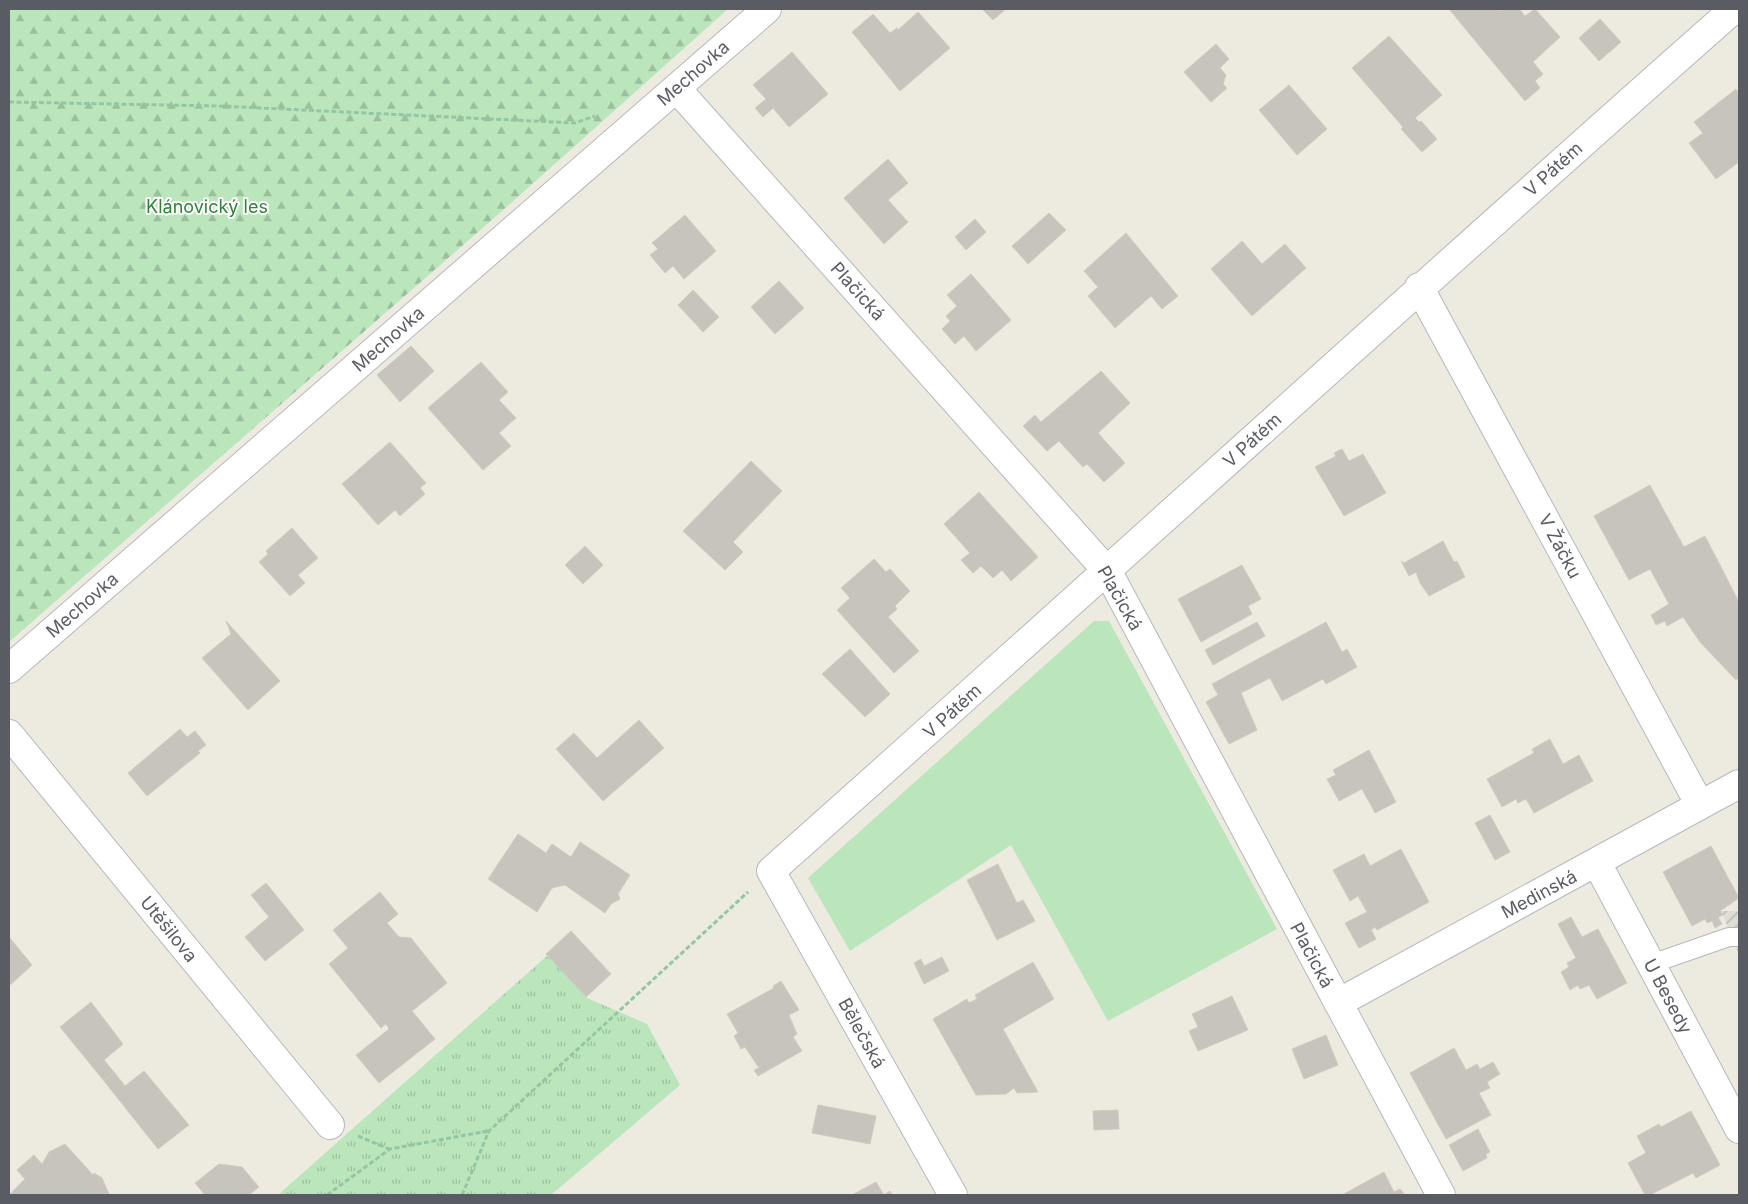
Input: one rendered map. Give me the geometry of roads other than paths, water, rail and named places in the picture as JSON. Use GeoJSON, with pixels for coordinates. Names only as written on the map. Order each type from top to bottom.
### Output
{"type":"FeatureCollection","features":[{"type":"Feature","properties":{"kind":"street","name":"Mechovka"},"geometry":{"type":"LineString","coordinates":[[9,669],[767,9]]}},
{"type":"Feature","properties":{"kind":"street","name":"V Pátém"},"geometry":{"type":"LineString","coordinates":[[771,871],[1108,572],[1420,287],[1734,9]]}},
{"type":"Feature","properties":{"kind":"street","name":"Plačická"},"geometry":{"type":"LineString","coordinates":[[676,88],[1108,572],[1441,1195]]}},
{"type":"Feature","properties":{"kind":"street","name":"V Žáčku"},"geometry":{"type":"LineString","coordinates":[[1420,287],[1700,805]]}},
{"type":"Feature","properties":{"kind":"street","name":"Utěšilova"},"geometry":{"type":"LineString","coordinates":[[9,734],[330,1125]]}},
{"type":"Feature","properties":{"kind":"street","name":"Medinská"},"geometry":{"type":"LineString","coordinates":[[1338,1003],[1739,784]]}},
{"type":"Feature","properties":{"kind":"street","name":"U Besedy"},"geometry":{"type":"LineString","coordinates":[[1597,863],[1739,1129]]}},
{"type":"Feature","properties":{"kind":"street","name":"Bělečská"},"geometry":{"type":"LineString","coordinates":[[771,871],[953,1195]]}},
{"type":"Feature","properties":{"kind":"lane"},"geometry":{"type":"LineString","coordinates":[[1651,964],[1729,937],[1739,937]]}},
{"type":"Feature","properties":{"kind":"park label","name":"Klánovický les"},"geometry":{"type":"Point","coordinates":[207,206]}}]}
